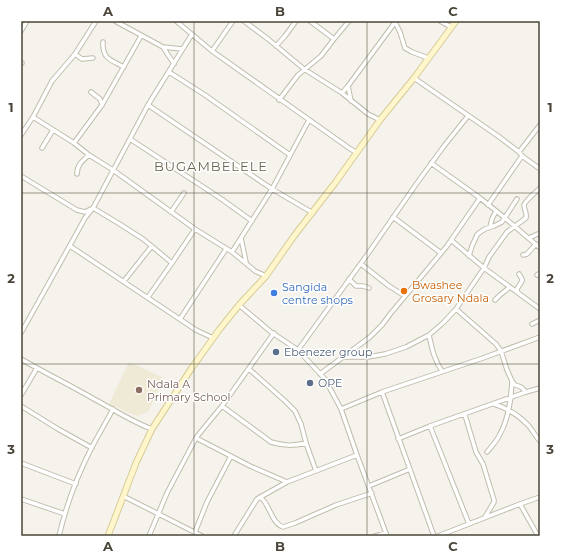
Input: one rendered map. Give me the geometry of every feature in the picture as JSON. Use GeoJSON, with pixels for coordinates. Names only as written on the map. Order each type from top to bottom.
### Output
{"type":"FeatureCollection","features":[{"type":"Feature","properties":{"kind":"street"},"geometry":{"type":"LineString","coordinates":[[21,31],[27,21]]}},
{"type":"Feature","properties":{"kind":"street"},"geometry":{"type":"LineString","coordinates":[[21,135],[33,117],[52,81],[75,54],[96,21]]}},
{"type":"Feature","properties":{"kind":"street"},"geometry":{"type":"LineString","coordinates":[[115,21],[163,48],[182,49]]}},
{"type":"Feature","properties":{"kind":"street"},"geometry":{"type":"LineString","coordinates":[[176,21],[212,51],[279,100],[357,153]]}},
{"type":"Feature","properties":{"kind":"street"},"geometry":{"type":"LineString","coordinates":[[212,51],[233,21]]}},
{"type":"Feature","properties":{"kind":"street"},"geometry":{"type":"LineString","coordinates":[[244,21],[304,69],[342,93],[368,114],[380,120]]}},
{"type":"Feature","properties":{"kind":"street"},"geometry":{"type":"LineString","coordinates":[[276,46],[296,21]]}},
{"type":"Feature","properties":{"kind":"street"},"geometry":{"type":"LineString","coordinates":[[310,21],[334,39]]}},
{"type":"Feature","properties":{"kind":"street"},"geometry":{"type":"LineString","coordinates":[[279,100],[292,82],[304,69],[320,56],[349,21]]}},
{"type":"Feature","properties":{"kind":"street"},"geometry":{"type":"LineString","coordinates":[[396,21],[405,48],[428,58]]}},
{"type":"Feature","properties":{"kind":"street"},"geometry":{"type":"LineString","coordinates":[[342,93],[396,21]]}},
{"type":"Feature","properties":{"kind":"street"},"geometry":{"type":"LineString","coordinates":[[440,21],[451,27]]}},
{"type":"Feature","properties":{"kind":"street"},"geometry":{"type":"LineString","coordinates":[[108,536],[136,463],[152,429],[190,369],[213,338],[266,276],[380,120],[414,78],[456,21]]}},
{"type":"Feature","properties":{"kind":"street"},"geometry":{"type":"LineString","coordinates":[[21,333],[85,218],[93,208],[148,105],[192,34]]}},
{"type":"Feature","properties":{"kind":"street"},"geometry":{"type":"LineString","coordinates":[[74,143],[102,105],[141,36]]}},
{"type":"Feature","properties":{"kind":"street"},"geometry":{"type":"LineString","coordinates":[[103,42],[103,51],[105,55],[124,67]]}},
{"type":"Feature","properties":{"kind":"street"},"geometry":{"type":"LineString","coordinates":[[163,48],[174,64]]}},
{"type":"Feature","properties":{"kind":"street"},"geometry":{"type":"LineString","coordinates":[[75,54],[82,59],[93,58]]}},
{"type":"Feature","properties":{"kind":"street"},"geometry":{"type":"LineString","coordinates":[[169,72],[211,99],[290,155]]}},
{"type":"Feature","properties":{"kind":"street"},"geometry":{"type":"LineString","coordinates":[[414,78],[540,168]]}},
{"type":"Feature","properties":{"kind":"street"},"geometry":{"type":"LineString","coordinates":[[348,86],[351,101]]}},
{"type":"Feature","properties":{"kind":"street"},"geometry":{"type":"LineString","coordinates":[[91,92],[100,99],[102,105]]}},
{"type":"Feature","properties":{"kind":"street"},"geometry":{"type":"LineString","coordinates":[[148,105],[272,189],[313,213]]}},
{"type":"Feature","properties":{"kind":"street"},"geometry":{"type":"LineString","coordinates":[[298,350],[361,264],[431,163],[468,116]]}},
{"type":"Feature","properties":{"kind":"street"},"geometry":{"type":"LineString","coordinates":[[33,117],[74,143],[195,229],[232,252],[255,270],[266,276]]}},
{"type":"Feature","properties":{"kind":"street"},"geometry":{"type":"LineString","coordinates":[[232,252],[272,189],[309,120]]}},
{"type":"Feature","properties":{"kind":"street"},"geometry":{"type":"LineString","coordinates":[[519,152],[540,125]]}},
{"type":"Feature","properties":{"kind":"street"},"geometry":{"type":"LineString","coordinates":[[42,148],[53,130]]}},
{"type":"Feature","properties":{"kind":"street"},"geometry":{"type":"LineString","coordinates":[[130,139],[220,198],[252,221]]}},
{"type":"Feature","properties":{"kind":"street"},"geometry":{"type":"LineString","coordinates":[[77,174],[79,164],[89,155]]}},
{"type":"Feature","properties":{"kind":"street"},"geometry":{"type":"LineString","coordinates":[[488,205],[522,156]]}},
{"type":"Feature","properties":{"kind":"street"},"geometry":{"type":"LineString","coordinates":[[431,163],[480,198],[538,245],[527,254],[523,255]]}},
{"type":"Feature","properties":{"kind":"street"},"geometry":{"type":"LineString","coordinates":[[21,176],[77,210],[85,218]]}},
{"type":"Feature","properties":{"kind":"street"},"geometry":{"type":"LineString","coordinates":[[343,357],[368,357],[385,354],[406,347],[429,335],[443,323],[456,308],[484,268],[489,257],[502,238],[509,230],[526,218],[524,204],[540,188]]}},
{"type":"Feature","properties":{"kind":"street"},"geometry":{"type":"LineString","coordinates":[[171,212],[184,193]]}},
{"type":"Feature","properties":{"kind":"street"},"geometry":{"type":"LineString","coordinates":[[320,374],[370,337],[382,326],[451,240],[480,198]]}},
{"type":"Feature","properties":{"kind":"street"},"geometry":{"type":"LineString","coordinates":[[469,256],[479,232],[502,222],[517,199]]}},
{"type":"Feature","properties":{"kind":"street"},"geometry":{"type":"LineString","coordinates":[[80,212],[85,212],[93,208]]}},
{"type":"Feature","properties":{"kind":"street"},"geometry":{"type":"LineString","coordinates":[[93,208],[142,239],[172,263]]}},
{"type":"Feature","properties":{"kind":"street"},"geometry":{"type":"LineString","coordinates":[[490,227],[496,211]]}},
{"type":"Feature","properties":{"kind":"street"},"geometry":{"type":"LineString","coordinates":[[393,216],[441,253]]}},
{"type":"Feature","properties":{"kind":"street"},"geometry":{"type":"LineString","coordinates":[[148,297],[195,229]]}},
{"type":"Feature","properties":{"kind":"street"},"geometry":{"type":"LineString","coordinates":[[529,238],[540,233]]}},
{"type":"Feature","properties":{"kind":"street"},"geometry":{"type":"LineString","coordinates":[[241,238],[247,263]]}},
{"type":"Feature","properties":{"kind":"street"},"geometry":{"type":"LineString","coordinates":[[451,240],[484,268],[540,309]]}},
{"type":"Feature","properties":{"kind":"street"},"geometry":{"type":"LineString","coordinates":[[70,246],[196,330],[213,338]]}},
{"type":"Feature","properties":{"kind":"street"},"geometry":{"type":"LineString","coordinates":[[124,281],[151,247]]}},
{"type":"Feature","properties":{"kind":"street"},"geometry":{"type":"LineString","coordinates":[[180,319],[226,249]]}},
{"type":"Feature","properties":{"kind":"street"},"geometry":{"type":"LineString","coordinates":[[361,264],[389,286],[405,296]]}},
{"type":"Feature","properties":{"kind":"street"},"geometry":{"type":"LineString","coordinates":[[518,293],[517,289],[522,281],[519,274]]}},
{"type":"Feature","properties":{"kind":"street"},"geometry":{"type":"LineString","coordinates":[[349,280],[356,286],[369,288]]}},
{"type":"Feature","properties":{"kind":"street"},"geometry":{"type":"LineString","coordinates":[[495,300],[510,288]]}},
{"type":"Feature","properties":{"kind":"street"},"geometry":{"type":"LineString","coordinates":[[240,305],[252,316],[298,350],[325,379],[341,409],[387,535],[375,536]]}},
{"type":"Feature","properties":{"kind":"street"},"geometry":{"type":"LineString","coordinates":[[456,308],[492,339],[502,351],[507,370],[512,381],[515,385],[521,387],[526,392]]}},
{"type":"Feature","properties":{"kind":"street"},"geometry":{"type":"LineString","coordinates":[[532,324],[540,320]]}},
{"type":"Feature","properties":{"kind":"street"},"geometry":{"type":"LineString","coordinates":[[149,536],[167,492],[196,438],[222,406],[274,333]]}},
{"type":"Feature","properties":{"kind":"street"},"geometry":{"type":"LineString","coordinates":[[429,335],[433,354],[442,371]]}},
{"type":"Feature","properties":{"kind":"street"},"geometry":{"type":"LineString","coordinates":[[341,409],[382,392],[484,358],[540,337]]}},
{"type":"Feature","properties":{"kind":"street"},"geometry":{"type":"LineString","coordinates":[[21,359],[140,425],[152,429]]}},
{"type":"Feature","properties":{"kind":"street"},"geometry":{"type":"LineString","coordinates":[[21,395],[37,368]]}},
{"type":"Feature","properties":{"kind":"street"},"geometry":{"type":"LineString","coordinates":[[249,368],[295,412],[301,424],[306,444],[316,470]]}},
{"type":"Feature","properties":{"kind":"street"},"geometry":{"type":"LineString","coordinates":[[487,452],[502,431],[509,410],[512,381]]}},
{"type":"Feature","properties":{"kind":"street"},"geometry":{"type":"LineString","coordinates":[[398,440],[430,426],[540,388]]}},
{"type":"Feature","properties":{"kind":"street"},"geometry":{"type":"LineString","coordinates":[[382,392],[398,440],[434,536]]}},
{"type":"Feature","properties":{"kind":"street"},"geometry":{"type":"LineString","coordinates":[[494,404],[516,414],[526,423],[540,441]]}},
{"type":"Feature","properties":{"kind":"street"},"geometry":{"type":"LineString","coordinates":[[21,406],[92,448]]}},
{"type":"Feature","properties":{"kind":"street"},"geometry":{"type":"LineString","coordinates":[[222,406],[271,442],[280,445],[292,446],[306,444]]}},
{"type":"Feature","properties":{"kind":"street"},"geometry":{"type":"LineString","coordinates":[[59,536],[64,514],[76,484],[92,448],[113,409]]}},
{"type":"Feature","properties":{"kind":"street"},"geometry":{"type":"LineString","coordinates":[[465,414],[476,452],[483,464],[494,500],[485,517]]}},
{"type":"Feature","properties":{"kind":"street"},"geometry":{"type":"LineString","coordinates":[[430,426],[469,524]]}},
{"type":"Feature","properties":{"kind":"street"},"geometry":{"type":"LineString","coordinates":[[196,438],[250,466],[288,482]]}},
{"type":"Feature","properties":{"kind":"street"},"geometry":{"type":"LineString","coordinates":[[234,536],[254,501],[260,497],[288,482],[357,454]]}},
{"type":"Feature","properties":{"kind":"street"},"geometry":{"type":"LineString","coordinates":[[195,532],[207,502],[231,456]]}},
{"type":"Feature","properties":{"kind":"street"},"geometry":{"type":"LineString","coordinates":[[21,463],[76,484]]}},
{"type":"Feature","properties":{"kind":"street"},"geometry":{"type":"LineString","coordinates":[[369,486],[410,469]]}},
{"type":"Feature","properties":{"kind":"street"},"geometry":{"type":"LineString","coordinates":[[260,497],[265,502],[274,519],[283,527],[336,505],[372,493]]}},
{"type":"Feature","properties":{"kind":"street"},"geometry":{"type":"LineString","coordinates":[[123,496],[202,536]]}},
{"type":"Feature","properties":{"kind":"street"},"geometry":{"type":"LineString","coordinates":[[438,536],[485,517],[540,498]]}},
{"type":"Feature","properties":{"kind":"street"},"geometry":{"type":"LineString","coordinates":[[21,499],[64,514]]}},
{"type":"Feature","properties":{"kind":"street"},"geometry":{"type":"LineString","coordinates":[[520,504],[538,536]]}},
{"type":"Feature","properties":{"kind":"shaded area"},"geometry":{"type":"Polygon","coordinates":[[[129,362],[164,378],[148,412],[137,416],[109,404],[129,362]]]}},
{"type":"Feature","properties":{"kind":"place","name":"Bwashee Grosary Ndala"},"geometry":{"type":"Point","coordinates":[404,291]}},
{"type":"Feature","properties":{"kind":"place","name":"Sangida centre shops"},"geometry":{"type":"Point","coordinates":[274,293]}},
{"type":"Feature","properties":{"kind":"place","name":"Ebenezer group"},"geometry":{"type":"Point","coordinates":[276,352]}},
{"type":"Feature","properties":{"kind":"place","name":"OPE"},"geometry":{"type":"Point","coordinates":[310,383]}},
{"type":"Feature","properties":{"kind":"place","name":"Ndala A Primary School"},"geometry":{"type":"Point","coordinates":[139,390]}},
{"type":"Feature","properties":{"kind":"district","name":"BUGAMBELELE"},"geometry":{"type":"Point","coordinates":[211,166]}}]}
